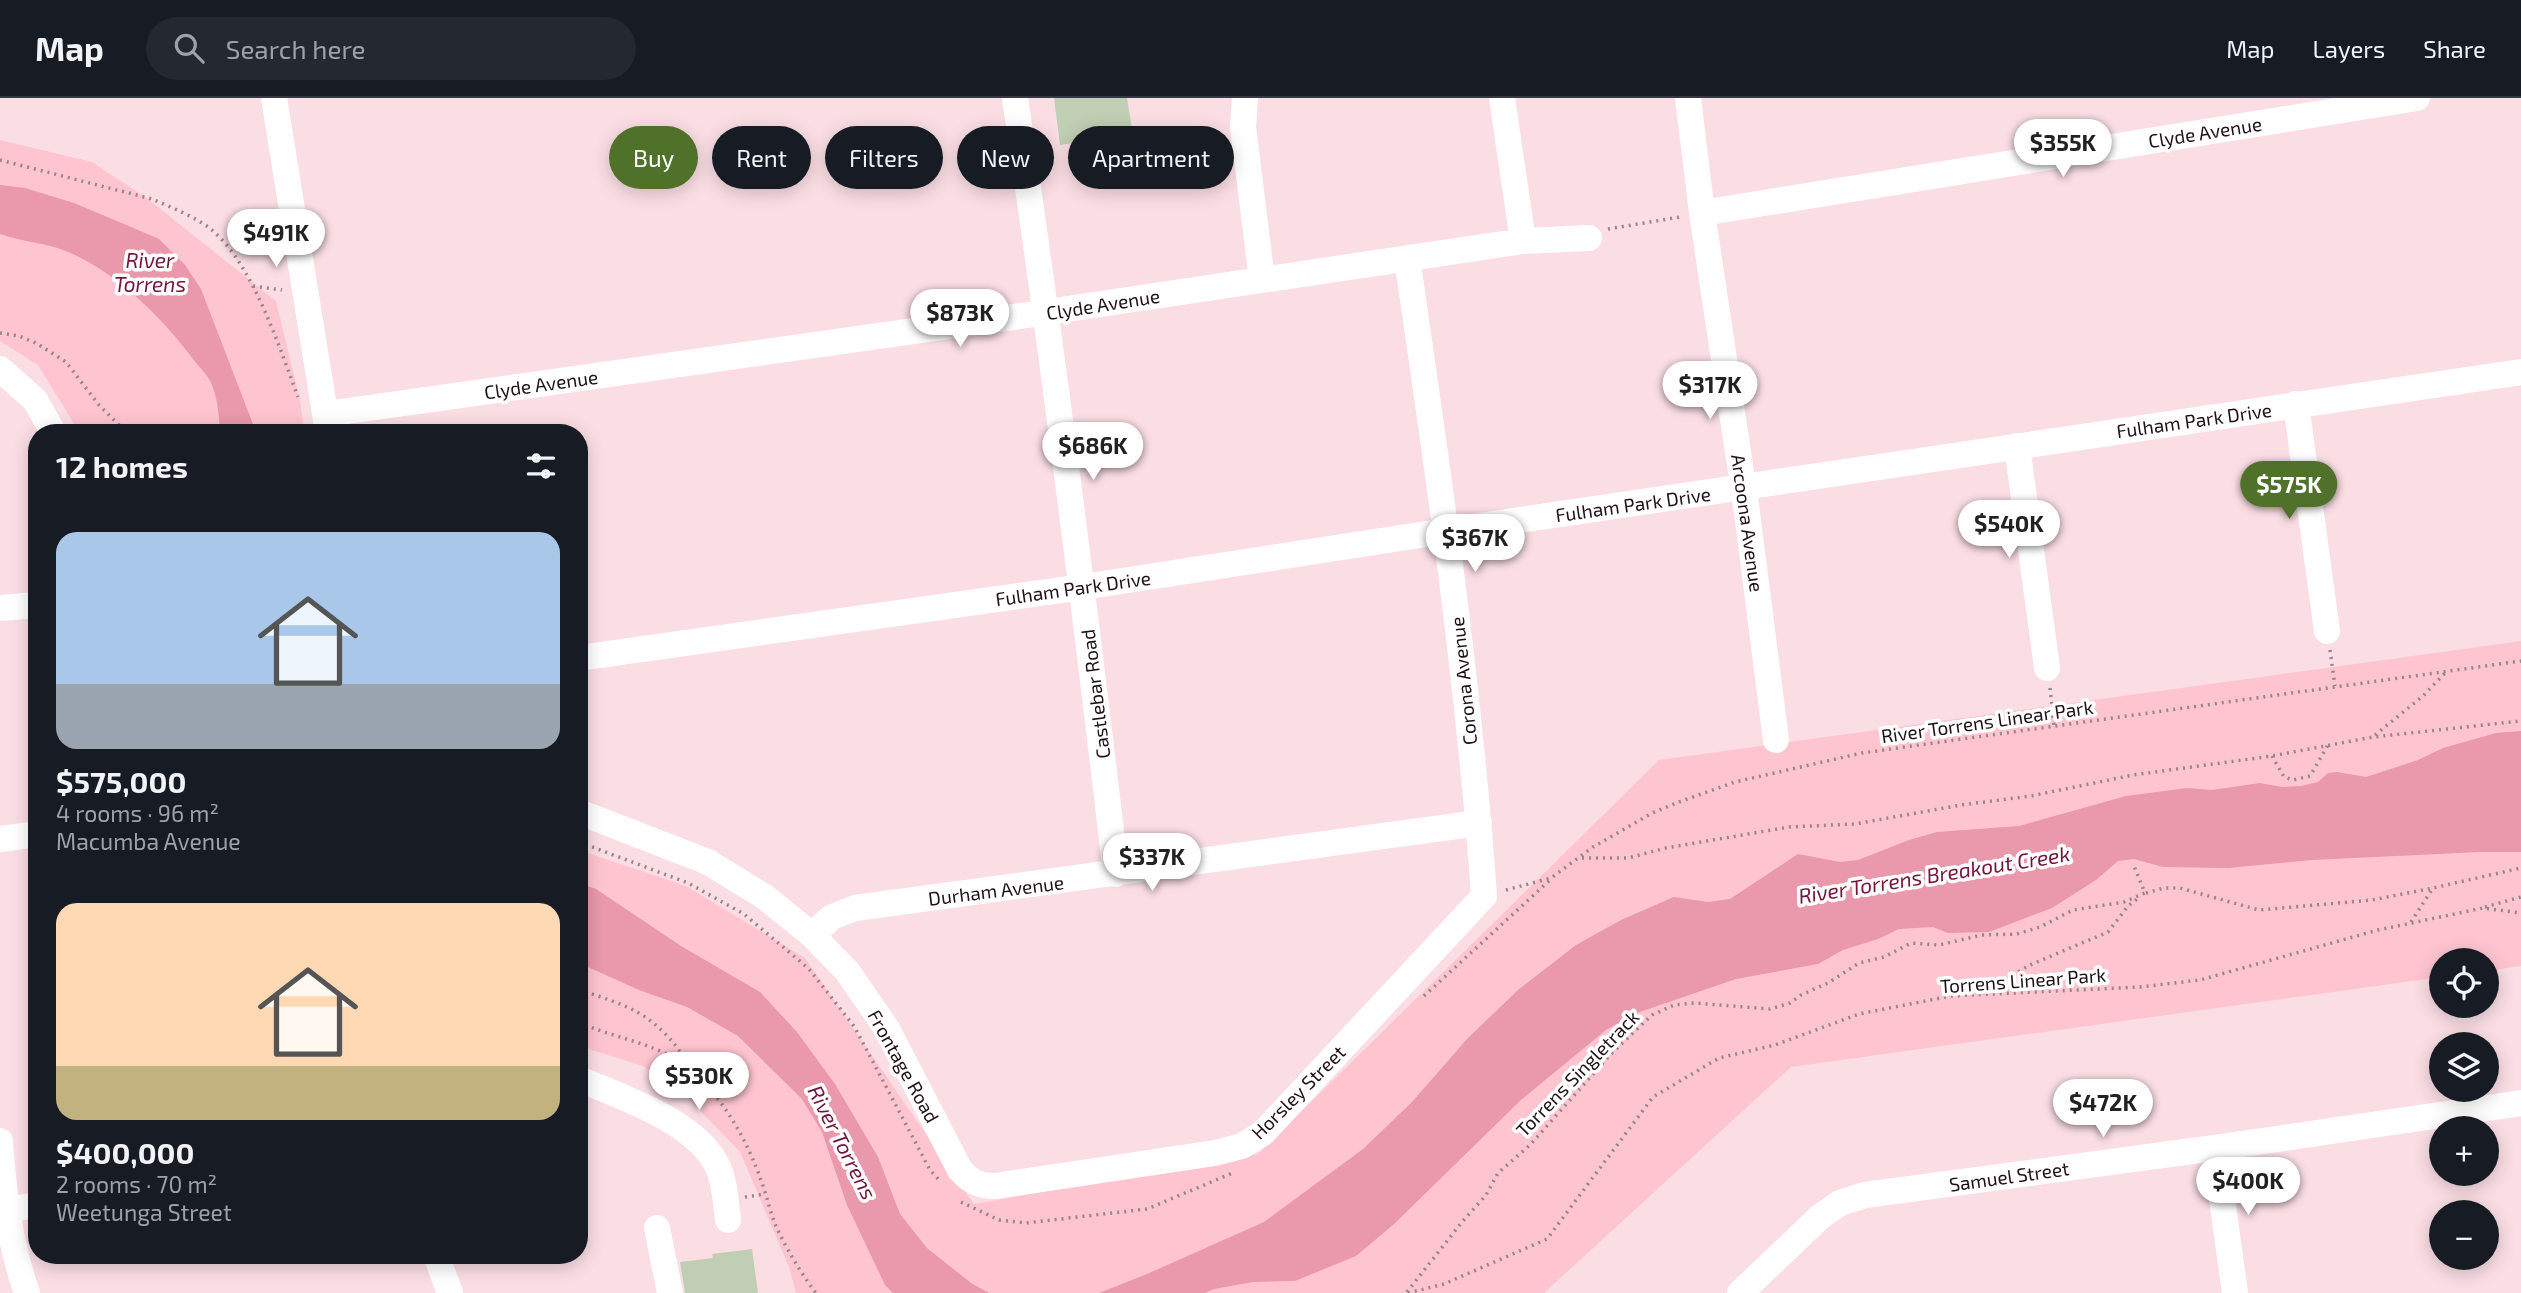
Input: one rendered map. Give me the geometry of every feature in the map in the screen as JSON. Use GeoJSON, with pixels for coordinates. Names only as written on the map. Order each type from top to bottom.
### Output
{"type":"FeatureCollection","features":[{"type":"Feature","properties":{"kind":"street"},"geometry":{"type":"LineString","coordinates":[[274,98],[327,423]]}},
{"type":"Feature","properties":{"kind":"street","name":"Castlebar Road"},"geometry":{"type":"LineString","coordinates":[[1015,98],[1047,312],[1083,587],[1116,874]]}},
{"type":"Feature","properties":{"kind":"street"},"geometry":{"type":"LineString","coordinates":[[1245,98],[1243,127],[1262,280]]}},
{"type":"Feature","properties":{"kind":"street"},"geometry":{"type":"LineString","coordinates":[[1502,98],[1522,241]]}},
{"type":"Feature","properties":{"kind":"street","name":"Arcoona Avenue"},"geometry":{"type":"LineString","coordinates":[[1688,98],[1702,214],[1744,488],[1776,740]]}},
{"type":"Feature","properties":{"kind":"street","name":"Clyde Avenue"},"geometry":{"type":"LineString","coordinates":[[1702,214],[2417,98]]}},
{"type":"Feature","properties":{"kind":"street","name":"Clyde Avenue"},"geometry":{"type":"LineString","coordinates":[[327,423],[1522,241],[1584,238]]}},
{"type":"Feature","properties":{"kind":"street","name":"Corona Avenue"},"geometry":{"type":"LineString","coordinates":[[1407,258],[1446,531],[1479,823],[1484,896]]}},
{"type":"Feature","properties":{"kind":"street"},"geometry":{"type":"LineString","coordinates":[[0,369],[35,400],[48,424]]}},
{"type":"Feature","properties":{"kind":"street","name":"Fulham Park Drive"},"geometry":{"type":"LineString","coordinates":[[588,657],[1083,587],[2521,372]]}},
{"type":"Feature","properties":{"kind":"street"},"geometry":{"type":"LineString","coordinates":[[2297,404],[2327,631]]}},
{"type":"Feature","properties":{"kind":"street"},"geometry":{"type":"LineString","coordinates":[[2017,446],[2047,668]]}},
{"type":"Feature","properties":{"kind":"street"},"geometry":{"type":"LineString","coordinates":[[0,608],[28,606]]}},
{"type":"Feature","properties":{"kind":"street","name":"Frontage Road"},"geometry":{"type":"LineString","coordinates":[[588,815],[708,862],[765,897],[812,935],[847,971],[887,1028],[960,1170],[970,1181]]}},
{"type":"Feature","properties":{"kind":"street","name":"Durham Avenue"},"geometry":{"type":"LineString","coordinates":[[812,935],[832,917],[855,908],[1479,823]]}},
{"type":"Feature","properties":{"kind":"street"},"geometry":{"type":"LineString","coordinates":[[0,839],[28,835]]}},
{"type":"Feature","properties":{"kind":"street","name":"Horsley Street"},"geometry":{"type":"LineString","coordinates":[[970,1181],[981,1186],[995,1186],[1215,1153],[1242,1146],[1263,1133],[1484,896]]}},
{"type":"Feature","properties":{"kind":"street"},"geometry":{"type":"LineString","coordinates":[[588,1083],[656,1111],[687,1132],[703,1147],[718,1167],[728,1220]]}},
{"type":"Feature","properties":{"kind":"street","name":"Samuel Street"},"geometry":{"type":"LineString","coordinates":[[1740,1293],[1820,1217],[1840,1203],[1865,1195],[2521,1103]]}},
{"type":"Feature","properties":{"kind":"street"},"geometry":{"type":"LineString","coordinates":[[0,1141],[5,1210],[15,1260],[27,1293]]}},
{"type":"Feature","properties":{"kind":"street"},"geometry":{"type":"LineString","coordinates":[[2215,1148],[2235,1293]]}},
{"type":"Feature","properties":{"kind":"street"},"geometry":{"type":"LineString","coordinates":[[5,1210],[28,1206]]}},
{"type":"Feature","properties":{"kind":"street"},"geometry":{"type":"LineString","coordinates":[[657,1228],[670,1293]]}},
{"type":"Feature","properties":{"kind":"street"},"geometry":{"type":"LineString","coordinates":[[439,1264],[450,1293]]}},
{"type":"Feature","properties":{"kind":"path"},"geometry":{"type":"LineString","coordinates":[[0,160],[125,192],[175,209],[213,231],[253,286],[275,334],[298,397]]}},
{"type":"Feature","properties":{"kind":"path"},"geometry":{"type":"LineString","coordinates":[[1584,238],[1607,229],[1702,214]]}},
{"type":"Feature","properties":{"kind":"path"},"geometry":{"type":"LineString","coordinates":[[253,286],[304,292]]}},
{"type":"Feature","properties":{"kind":"path"},"geometry":{"type":"LineString","coordinates":[[0,333],[19,336],[36,343],[66,362],[99,405],[118,424]]}},
{"type":"Feature","properties":{"kind":"path"},"geometry":{"type":"LineString","coordinates":[[2327,631],[2335,686]]}},
{"type":"Feature","properties":{"kind":"path","name":"River Torrens Linear Park"},"geometry":{"type":"LineString","coordinates":[[1484,896],[1551,878],[1593,847],[1652,813],[1735,782],[1863,752],[2521,661]]}},
{"type":"Feature","properties":{"kind":"path"},"geometry":{"type":"LineString","coordinates":[[2047,668],[2054,725]]}},
{"type":"Feature","properties":{"kind":"path"},"geometry":{"type":"LineString","coordinates":[[2373,737],[2423,696],[2447,671]]}},
{"type":"Feature","properties":{"kind":"path"},"geometry":{"type":"LineString","coordinates":[[1579,859],[1628,858],[1666,848],[1789,827],[1856,824],[1961,805],[2031,796],[2133,775],[2272,756],[2373,737],[2521,721]]}},
{"type":"Feature","properties":{"kind":"path"},"geometry":{"type":"LineString","coordinates":[[2272,756],[2284,776],[2300,780],[2310,776],[2328,745]]}},
{"type":"Feature","properties":{"kind":"path"},"geometry":{"type":"LineString","coordinates":[[588,845],[688,883],[744,914],[809,969],[853,1026],[930,1170],[952,1194],[970,1181]]}},
{"type":"Feature","properties":{"kind":"path"},"geometry":{"type":"LineString","coordinates":[[1981,994],[2030,965],[2108,932],[2128,906],[2146,893],[2134,866]]}},
{"type":"Feature","properties":{"kind":"path","name":"Torrens Singletrack"},"geometry":{"type":"LineString","coordinates":[[1407,1293],[1486,1195],[1498,1173],[1530,1145],[1610,1055],[1653,1015],[1662,1010],[1694,1003],[1760,1009],[1779,1007],[1828,983],[1859,963],[1884,957],[1911,943],[1939,945],[1982,935],[2017,934],[2040,927],[2073,910],[2124,902],[2164,888],[2180,888],[2259,910],[2372,900],[2521,868]]}},
{"type":"Feature","properties":{"kind":"path"},"geometry":{"type":"LineString","coordinates":[[2411,923],[2433,888]]}},
{"type":"Feature","properties":{"kind":"path"},"geometry":{"type":"LineString","coordinates":[[2483,908],[2521,897]]}},
{"type":"Feature","properties":{"kind":"path","name":"Torrens Linear Park"},"geometry":{"type":"LineString","coordinates":[[1407,1293],[1444,1284],[1547,1239],[1653,1097],[1719,1058],[1774,1045],[1859,1014],[1951,996],[2140,987],[2200,980],[2411,923],[2483,908],[2521,913]]}},
{"type":"Feature","properties":{"kind":"path"},"geometry":{"type":"LineString","coordinates":[[588,993],[637,1012],[683,1053],[691,1071]]}},
{"type":"Feature","properties":{"kind":"shaded area"},"geometry":{"type":"Polygon","coordinates":[[[0,140],[92,162],[148,199],[276,301],[300,400],[303,424],[74,424],[38,365],[0,341],[0,140]]]}},
{"type":"Feature","properties":{"kind":"shaded area"},"geometry":{"type":"Polygon","coordinates":[[[2521,641],[2521,966],[2499,969],[2499,948],[2429,948],[2429,979],[1791,1067],[1544,1293],[796,1293],[789,1267],[740,1152],[685,1095],[643,1066],[588,1049],[588,853],[686,886],[805,958],[974,1204],[1258,1154],[1659,760],[2521,641]]]}},
{"type":"Feature","properties":{"kind":"water","name":"River Torrens"},"geometry":{"type":"Polygon","coordinates":[[[0,185],[25,188],[74,203],[159,239],[185,265],[201,289],[253,424],[220,424],[216,396],[208,378],[168,329],[126,288],[94,265],[68,252],[0,234],[0,185]]]}},
{"type":"Feature","properties":{"kind":"water","name":"River Torrens Breakout Creek"},"geometry":{"type":"Polygon","coordinates":[[[2521,731],[2521,852],[2312,860],[2228,868],[2163,867],[2134,859],[2118,861],[2096,880],[2052,908],[1989,932],[1948,933],[1933,927],[1899,929],[1843,950],[1818,964],[1736,979],[1634,1014],[1606,1030],[1521,1100],[1393,1225],[1356,1256],[1295,1281],[1253,1282],[1205,1293],[1099,1293],[1264,1222],[1363,1149],[1411,1103],[1468,1038],[1518,990],[1576,945],[1621,920],[1674,897],[1708,902],[1730,899],[1798,854],[1840,862],[1858,860],[1937,832],[2019,826],[2126,796],[2187,788],[2212,790],[2260,783],[2282,787],[2301,786],[2318,782],[2328,773],[2337,772],[2366,777],[2418,760],[2443,748],[2496,733],[2521,731]]]}},
{"type":"Feature","properties":{"kind":"water","name":"River Torrens"},"geometry":{"type":"Polygon","coordinates":[[[588,886],[681,946],[760,992],[797,1032],[835,1084],[878,1157],[900,1214],[927,1248],[971,1283],[989,1293],[893,1293],[885,1285],[847,1205],[822,1132],[802,1099],[738,1036],[687,1007],[639,990],[588,967],[588,886]]]}},
{"type":"Feature","properties":{"kind":"building"},"geometry":{"type":"Polygon","coordinates":[[[1054,98],[1127,98],[1132,126],[1068,126],[1068,144],[1060,145],[1054,98]]]}},
{"type":"Feature","properties":{"kind":"building"},"geometry":{"type":"Polygon","coordinates":[[[752,1249],[758,1293],[685,1293],[680,1262],[713,1258],[712,1254],[752,1249]]]}}]}
